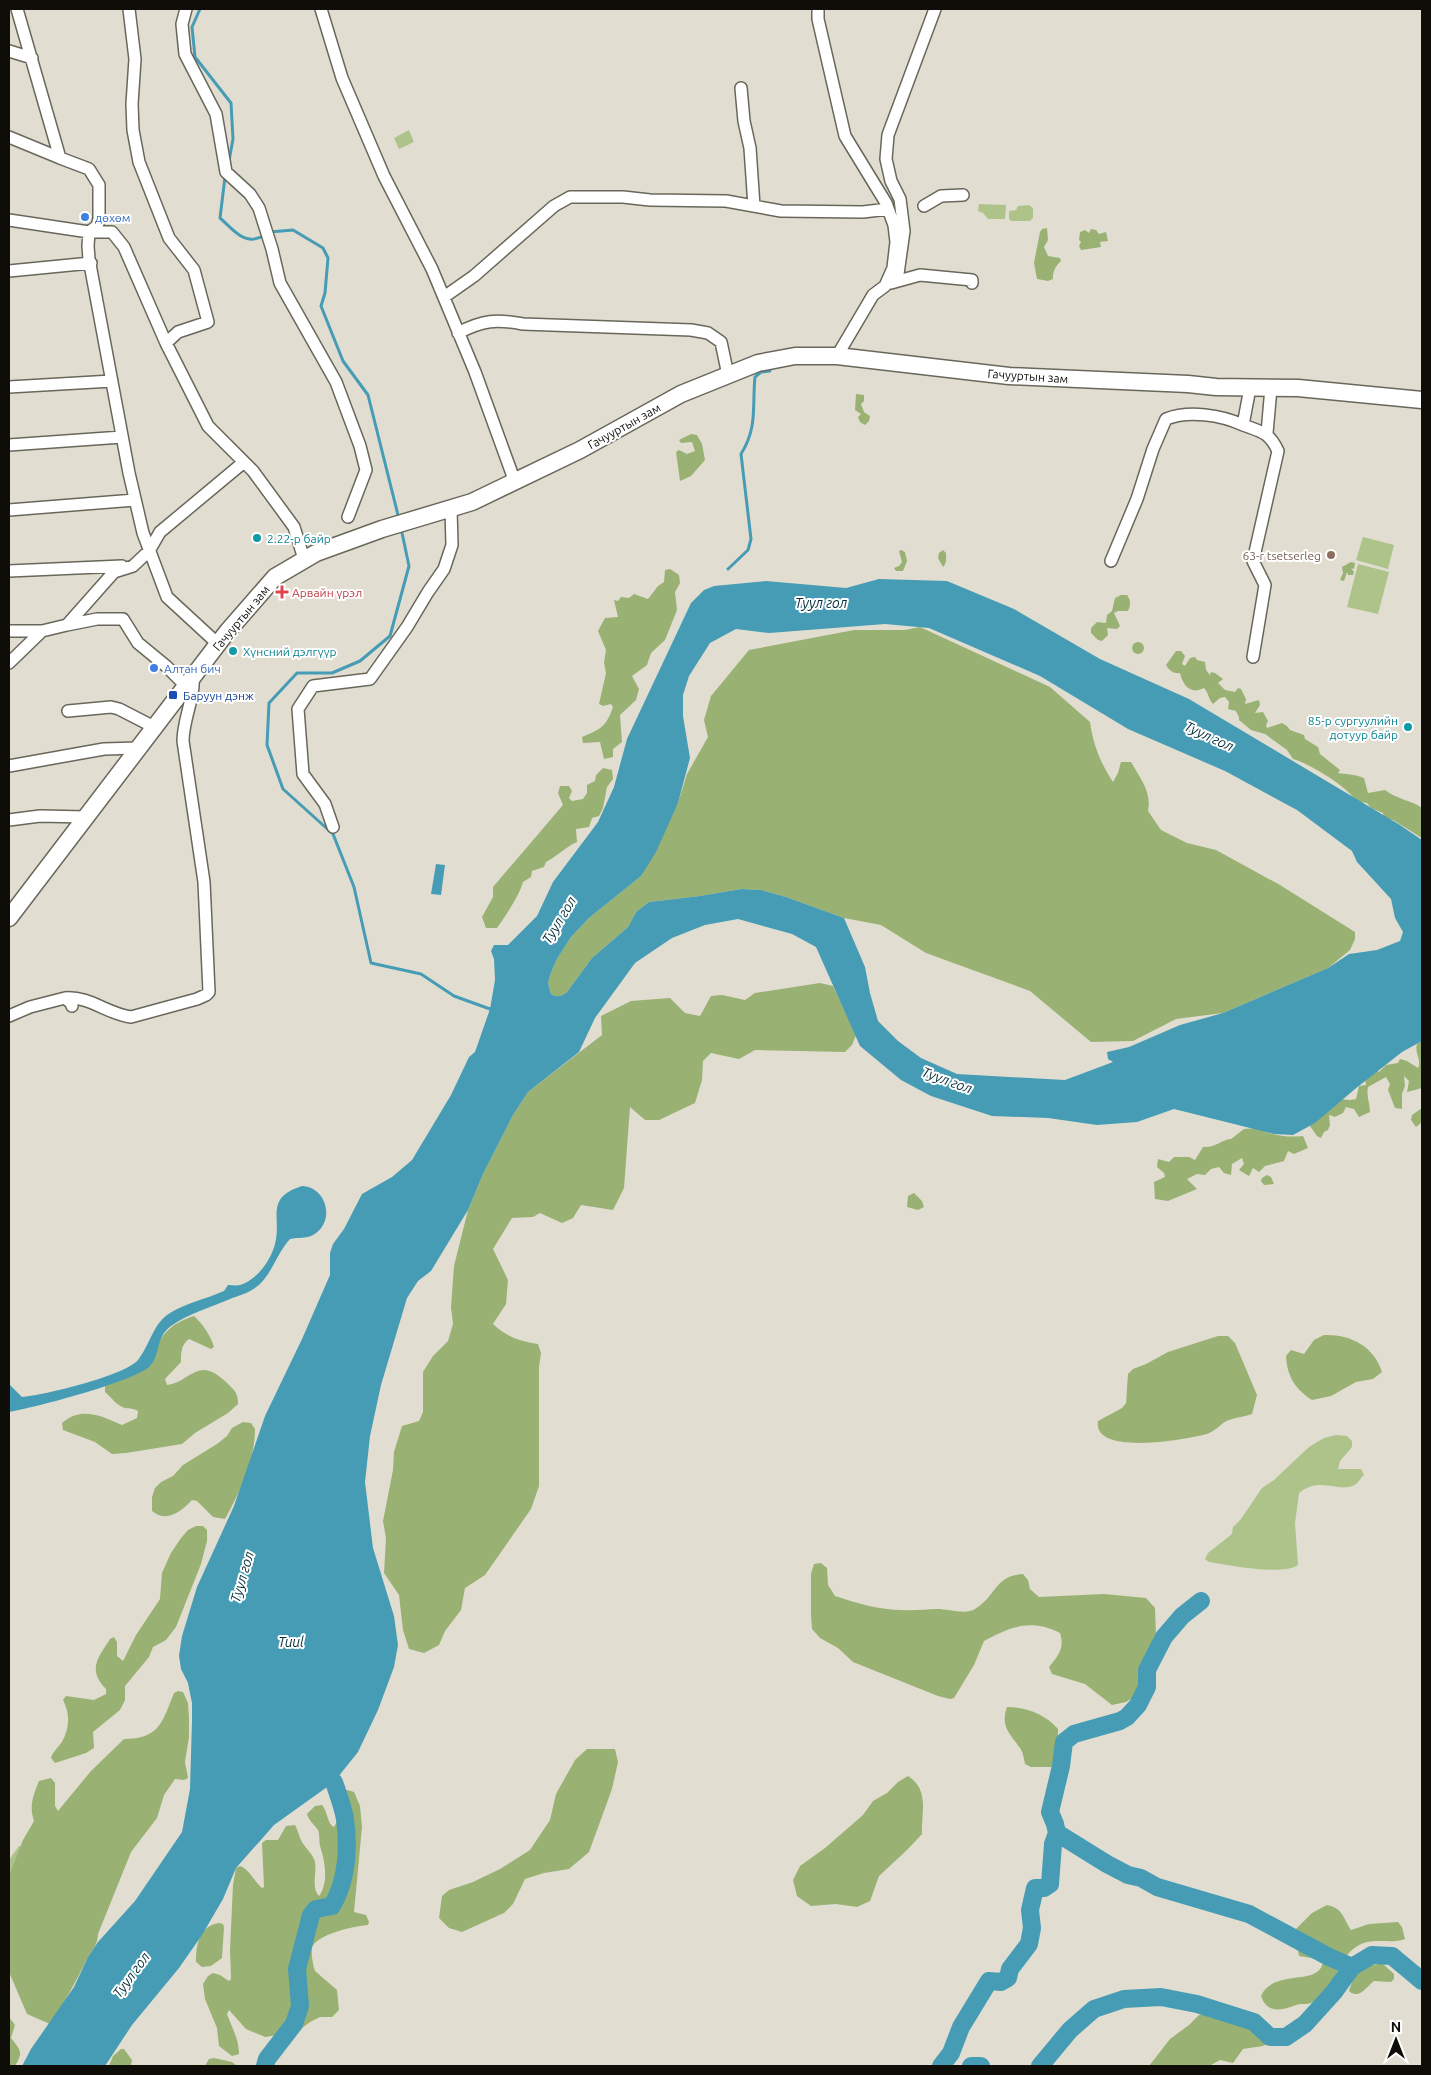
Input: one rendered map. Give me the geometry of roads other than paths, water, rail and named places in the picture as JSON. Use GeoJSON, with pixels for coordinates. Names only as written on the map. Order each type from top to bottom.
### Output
{"type":"FeatureCollection","features":[{"type":"Feature","properties":{"kind":"main road","name":"Гачууртын зам"},"geometry":{"type":"LineString","coordinates":[[9,918],[218,644],[275,577],[316,553],[472,502],[580,450],[681,394],[758,363],[795,356],[838,356],[1009,376],[1188,384],[1216,388],[1298,388],[1422,400]]}},
{"type":"Feature","properties":{"kind":"street"},"geometry":{"type":"LineString","coordinates":[[17,9],[60,158]]}},
{"type":"Feature","properties":{"kind":"street"},"geometry":{"type":"LineString","coordinates":[[129,9],[135,59],[132,104],[133,121],[139,162],[169,238],[194,270],[208,322],[178,332],[166,342]]}},
{"type":"Feature","properties":{"kind":"street"},"geometry":{"type":"LineString","coordinates":[[186,9],[182,24],[185,54],[216,114],[226,172],[250,194],[259,208],[280,283],[336,382],[360,446],[366,470],[348,517]]}},
{"type":"Feature","properties":{"kind":"street"},"geometry":{"type":"LineString","coordinates":[[321,9],[342,78],[384,176],[432,269],[444,297],[475,372],[515,482]]}},
{"type":"Feature","properties":{"kind":"street"},"geometry":{"type":"LineString","coordinates":[[818,9],[818,19],[845,136],[888,209],[894,225],[896,253],[893,268],[885,286]]}},
{"type":"Feature","properties":{"kind":"street"},"geometry":{"type":"LineString","coordinates":[[897,281],[904,231],[900,199],[891,181],[886,159],[888,135],[935,9]]}},
{"type":"Feature","properties":{"kind":"street"},"geometry":{"type":"LineString","coordinates":[[9,51],[32,58]]}},
{"type":"Feature","properties":{"kind":"street"},"geometry":{"type":"LineString","coordinates":[[741,88],[744,121],[750,148],[754,206]]}},
{"type":"Feature","properties":{"kind":"street"},"geometry":{"type":"LineString","coordinates":[[9,137],[88,169],[99,185],[99,219],[97,226],[90,232],[88,246],[122,437],[143,533],[167,597],[218,644]]}},
{"type":"Feature","properties":{"kind":"street"},"geometry":{"type":"LineString","coordinates":[[924,206],[941,196],[963,195]]}},
{"type":"Feature","properties":{"kind":"street"},"geometry":{"type":"LineString","coordinates":[[444,297],[474,276],[554,206],[570,197],[726,201],[781,211],[863,212],[888,209]]}},
{"type":"Feature","properties":{"kind":"street"},"geometry":{"type":"LineString","coordinates":[[9,220],[90,232],[112,232],[124,247],[166,342],[208,426],[253,471],[294,527],[304,559]]}},
{"type":"Feature","properties":{"kind":"street"},"geometry":{"type":"LineString","coordinates":[[9,271],[91,263]]}},
{"type":"Feature","properties":{"kind":"street"},"geometry":{"type":"LineString","coordinates":[[838,356],[874,295],[885,286],[920,275],[972,280],[972,283]]}},
{"type":"Feature","properties":{"kind":"street"},"geometry":{"type":"LineString","coordinates":[[458,333],[484,322],[499,320],[523,324],[691,330],[708,333],[721,342],[728,375]]}},
{"type":"Feature","properties":{"kind":"street"},"geometry":{"type":"LineString","coordinates":[[9,387],[112,381]]}},
{"type":"Feature","properties":{"kind":"street"},"geometry":{"type":"LineString","coordinates":[[1243,425],[1250,388]]}},
{"type":"Feature","properties":{"kind":"street"},"geometry":{"type":"LineString","coordinates":[[1266,433],[1271,388]]}},
{"type":"Feature","properties":{"kind":"street"},"geometry":{"type":"LineString","coordinates":[[1111,561],[1137,499],[1153,449],[1166,419],[1173,416],[1200,415],[1230,419],[1266,433],[1278,451],[1253,561],[1265,585],[1254,657]]}},
{"type":"Feature","properties":{"kind":"street"},"geometry":{"type":"LineString","coordinates":[[9,445],[122,437]]}},
{"type":"Feature","properties":{"kind":"street"},"geometry":{"type":"LineString","coordinates":[[67,625],[114,572],[133,566],[149,551],[160,532],[244,462]]}},
{"type":"Feature","properties":{"kind":"street"},"geometry":{"type":"LineString","coordinates":[[9,510],[135,500]]}},
{"type":"Feature","properties":{"kind":"street"},"geometry":{"type":"LineString","coordinates":[[332,827],[325,804],[303,774],[298,709],[313,686],[370,679],[407,627],[444,569],[452,545],[451,509]]}},
{"type":"Feature","properties":{"kind":"street"},"geometry":{"type":"LineString","coordinates":[[9,571],[133,566]]}},
{"type":"Feature","properties":{"kind":"street"},"geometry":{"type":"LineString","coordinates":[[9,631],[42,631],[97,619],[123,619],[138,643],[166,666],[190,681],[192,697],[183,728],[183,741],[204,882],[204,916],[209,992],[197,999],[131,1017],[114,1013],[88,1000],[76,997],[68,1002],[30,1006],[9,1016]]}},
{"type":"Feature","properties":{"kind":"street"},"geometry":{"type":"LineString","coordinates":[[9,663],[42,631]]}},
{"type":"Feature","properties":{"kind":"street"},"geometry":{"type":"LineString","coordinates":[[68,711],[111,707],[119,709],[154,727]]}},
{"type":"Feature","properties":{"kind":"street"},"geometry":{"type":"LineString","coordinates":[[9,766],[104,749],[138,748]]}},
{"type":"Feature","properties":{"kind":"street"},"geometry":{"type":"LineString","coordinates":[[9,820],[40,816],[86,817]]}},
{"type":"Feature","properties":{"kind":"water","name":"Tuul"},"geometry":{"type":"Polygon","coordinates":[[[879,579],[947,581],[1014,609],[1100,659],[1189,699],[1422,840],[1422,1041],[1402,1052],[1315,1123],[1293,1135],[1274,1134],[1174,1109],[1137,1122],[1097,1125],[1048,1118],[992,1116],[931,1096],[901,1080],[860,1046],[816,947],[792,934],[738,919],[705,925],[672,938],[635,963],[595,1018],[579,1052],[528,1092],[513,1115],[483,1174],[468,1210],[431,1271],[418,1281],[407,1298],[381,1385],[370,1436],[365,1482],[373,1548],[394,1616],[398,1645],[394,1667],[378,1710],[358,1752],[334,1782],[274,1825],[236,1868],[223,1899],[202,1935],[179,1968],[132,2025],[105,2066],[22,2066],[31,2049],[74,1987],[88,1957],[98,1942],[135,1901],[182,1832],[190,1789],[192,1703],[188,1683],[181,1669],[179,1656],[182,1636],[197,1587],[234,1506],[265,1416],[330,1275],[330,1253],[333,1244],[344,1229],[362,1194],[392,1177],[412,1160],[451,1095],[469,1057],[475,1052],[490,1009],[495,980],[494,959],[491,951],[494,945],[508,945],[537,916],[553,882],[598,822],[614,787],[627,739],[691,603],[704,590],[714,586],[766,581],[846,588],[879,579]],[[885,624],[769,633],[736,629],[710,643],[689,676],[683,695],[683,716],[690,758],[678,803],[656,852],[641,876],[589,918],[571,937],[557,959],[550,975],[548,983],[551,994],[560,996],[567,992],[592,958],[628,927],[636,912],[649,902],[741,889],[761,890],[844,918],[865,967],[878,1021],[898,1041],[921,1058],[957,1074],[1065,1080],[1113,1062],[1108,1059],[1107,1052],[1129,1047],[1180,1025],[1223,1013],[1328,968],[1349,954],[1377,950],[1400,941],[1403,932],[1395,918],[1391,899],[1357,862],[1352,851],[1297,810],[1225,771],[1128,729],[1040,676],[929,628],[885,624]]]}},
{"type":"Feature","properties":{"kind":"water"},"geometry":{"type":"Polygon","coordinates":[[[436,864],[445,865],[441,895],[431,894],[436,864]]]}},
{"type":"Feature","properties":{"kind":"water"},"geometry":{"type":"Polygon","coordinates":[[[302,1186],[318,1192],[323,1199],[326,1206],[324,1222],[313,1235],[290,1239],[266,1277],[255,1288],[192,1314],[171,1326],[160,1341],[156,1356],[150,1366],[141,1372],[83,1393],[9,1412],[9,1384],[22,1397],[65,1389],[117,1372],[138,1360],[164,1317],[183,1306],[224,1291],[228,1285],[240,1285],[252,1279],[267,1263],[273,1250],[277,1235],[277,1210],[279,1203],[283,1196],[302,1186]]]}},
{"type":"Feature","properties":{"kind":"waterway"},"geometry":{"type":"LineString","coordinates":[[200,9],[192,27],[195,57],[231,103],[233,139],[229,161]]}},
{"type":"Feature","properties":{"kind":"waterway"},"geometry":{"type":"LineString","coordinates":[[225,177],[220,218],[246,238],[252,239],[265,235]]}},
{"type":"Feature","properties":{"kind":"waterway"},"geometry":{"type":"LineString","coordinates":[[270,232],[293,230],[323,248],[328,258],[325,293],[321,306],[343,361],[368,395],[399,519]]}},
{"type":"Feature","properties":{"kind":"waterway"},"geometry":{"type":"LineString","coordinates":[[728,569],[748,550],[751,539],[741,454],[750,435],[752,425],[755,377],[761,372],[770,371]]}},
{"type":"Feature","properties":{"kind":"waterway"},"geometry":{"type":"LineString","coordinates":[[401,528],[409,566],[390,636],[360,661],[332,673],[297,673],[269,703],[267,745],[283,789],[333,834],[354,887],[371,963],[421,974],[454,996],[490,1009]]}},
{"type":"Feature","properties":{"kind":"waterway"},"geometry":{"type":"LineString","coordinates":[[941,2066],[951,2053],[961,2027],[989,1981],[1001,1982],[1008,1978],[1010,1969],[1029,1944],[1032,1928],[1030,1910],[1035,1888],[1044,1888],[1050,1884],[1053,1844],[1057,1833],[1050,1812],[1061,1766],[1064,1742],[1074,1734],[1120,1721],[1127,1717],[1138,1705],[1147,1687],[1147,1670],[1164,1637],[1182,1616],[1201,1601]]}},
{"type":"Feature","properties":{"kind":"waterway"},"geometry":{"type":"LineString","coordinates":[[265,2066],[267,2059],[294,2024],[300,2006],[297,1969],[311,1915],[316,1909],[332,1906],[344,1875],[347,1853],[345,1819],[334,1782]]}},
{"type":"Feature","properties":{"kind":"waterway"},"geometry":{"type":"LineString","coordinates":[[1057,1833],[1128,1875],[1141,1878],[1157,1887],[1249,1914],[1329,1957],[1352,1967]]}},
{"type":"Feature","properties":{"kind":"waterway"},"geometry":{"type":"LineString","coordinates":[[1040,2066],[1070,2030],[1094,2009],[1124,1999],[1161,1997],[1197,2004],[1254,2022],[1270,2037],[1286,2037],[1305,2024],[1334,1992],[1352,1967],[1372,1955],[1392,1956],[1422,1981]]}},
{"type":"Feature","properties":{"kind":"waterway"},"geometry":{"type":"LineString","coordinates":[[971,2066],[981,2066]]}},
{"type":"Feature","properties":{"kind":"place","name":"дөхөм"},"geometry":{"type":"Point","coordinates":[85,217]}},
{"type":"Feature","properties":{"kind":"place","name":"2.22-р байр"},"geometry":{"type":"Point","coordinates":[257,538]}},
{"type":"Feature","properties":{"kind":"place","name":"63-r tsetserleg"},"geometry":{"type":"Point","coordinates":[1331,555]}},
{"type":"Feature","properties":{"kind":"place","name":"Арвайн үрэл"},"geometry":{"type":"Point","coordinates":[282,592]}},
{"type":"Feature","properties":{"kind":"place","name":"Хүнсний дэлгүүр"},"geometry":{"type":"Point","coordinates":[233,651]}},
{"type":"Feature","properties":{"kind":"place","name":"Алтан бич"},"geometry":{"type":"Point","coordinates":[154,668]}},
{"type":"Feature","properties":{"kind":"place","name":"Баруун дэнж"},"geometry":{"type":"Point","coordinates":[173,695]}},
{"type":"Feature","properties":{"kind":"place","name":"85-р сургуулийн дотуур байр"},"geometry":{"type":"Point","coordinates":[1408,727]}},
{"type":"Feature","properties":{"kind":"water label","name":"Туул гол"},"geometry":{"type":"Point","coordinates":[821,603]}},
{"type":"Feature","properties":{"kind":"water label","name":"Туул гол"},"geometry":{"type":"Point","coordinates":[1209,736]}},
{"type":"Feature","properties":{"kind":"water label","name":"Туул гол"},"geometry":{"type":"Point","coordinates":[559,920]}},
{"type":"Feature","properties":{"kind":"water label","name":"Туул гол"},"geometry":{"type":"Point","coordinates":[947,1080]}},
{"type":"Feature","properties":{"kind":"water label","name":"Туул гол"},"geometry":{"type":"Point","coordinates":[242,1577]}},
{"type":"Feature","properties":{"kind":"water label","name":"Туул гол"},"geometry":{"type":"Point","coordinates":[131,1975]}}]}
